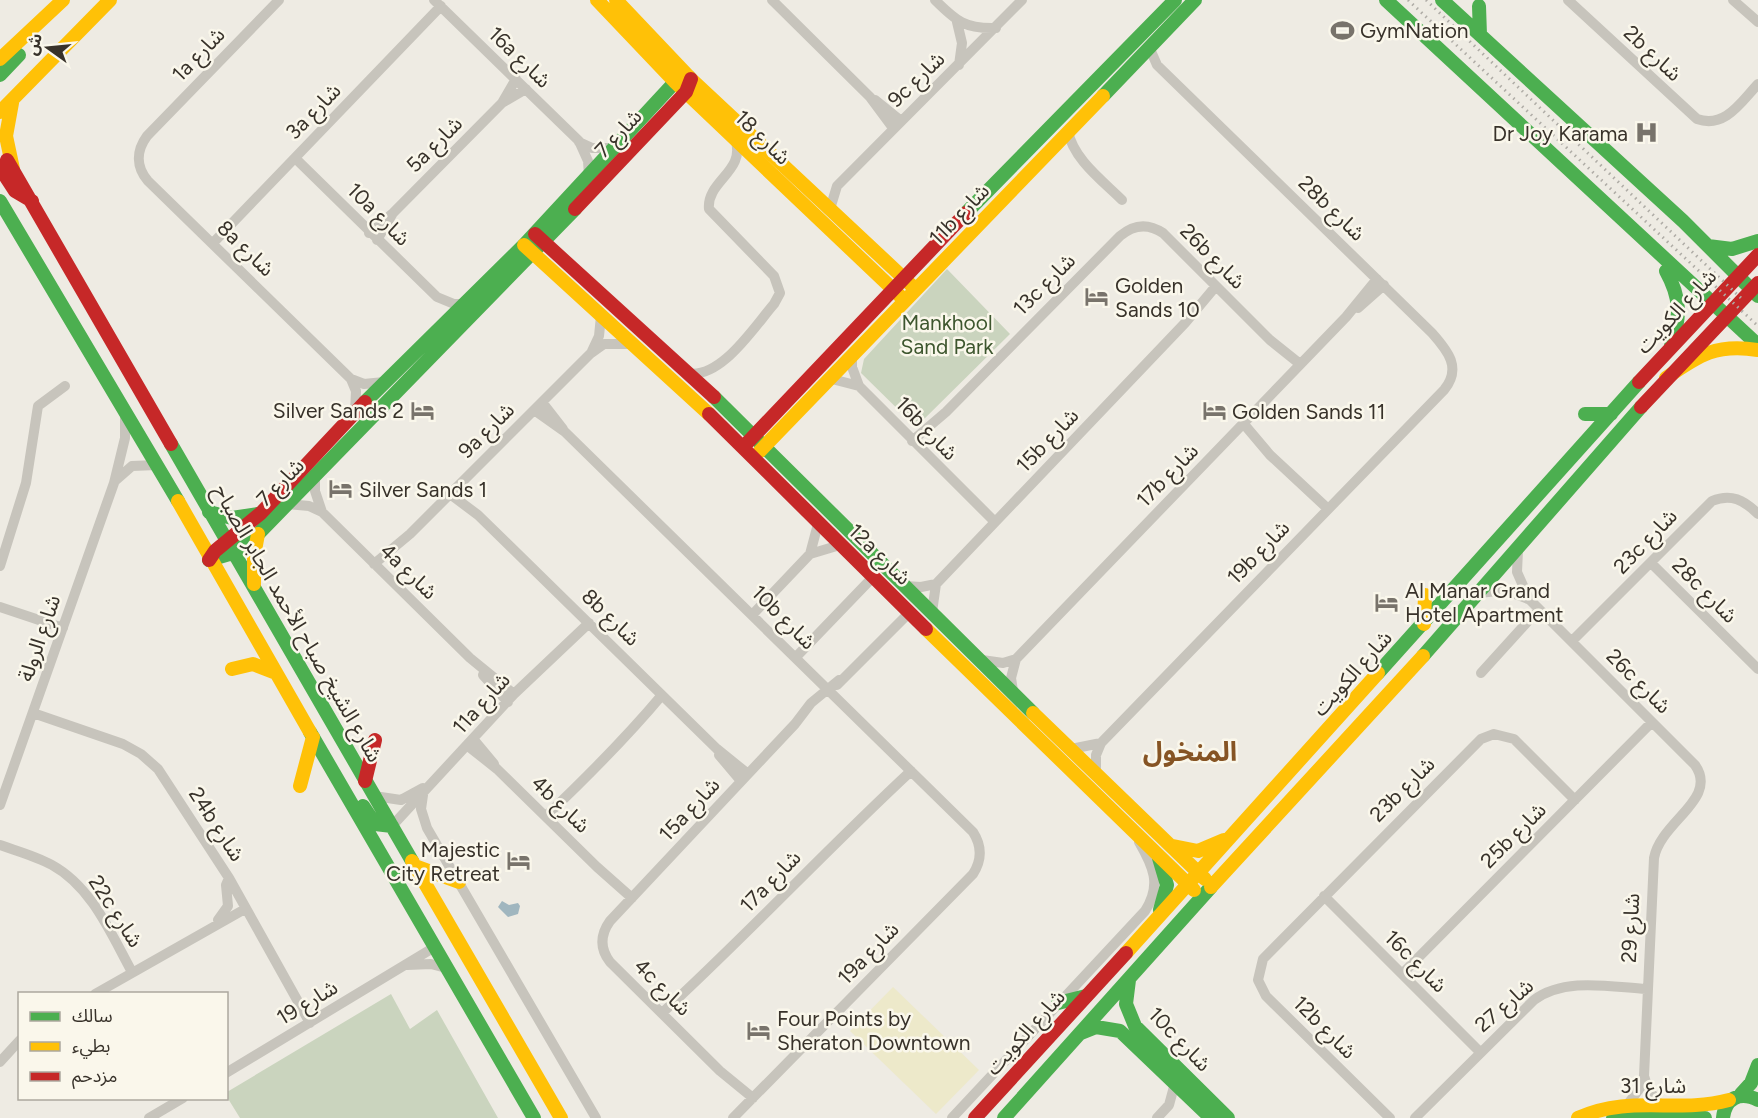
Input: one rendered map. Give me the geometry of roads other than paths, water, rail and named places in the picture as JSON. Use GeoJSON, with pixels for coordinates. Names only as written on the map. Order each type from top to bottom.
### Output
{"type":"FeatureCollection","features":[{"type":"Feature","properties":{"kind":"main road"},"geometry":{"type":"LineString","coordinates":[[0,112],[110,0]]}},
{"type":"Feature","properties":{"kind":"main road","name":"شارع 18"},"geometry":{"type":"LineString","coordinates":[[597,0],[675,82],[689,83],[886,259],[915,289]]}},
{"type":"Feature","properties":{"kind":"main road","name":"شارع 18"},"geometry":{"type":"LineString","coordinates":[[616,0],[735,138],[904,300]]}},
{"type":"Feature","properties":{"kind":"main road","name":"11b شارع"},"geometry":{"type":"LineString","coordinates":[[748,453],[755,435],[872,309],[1175,0]]}},
{"type":"Feature","properties":{"kind":"main road","name":"11b شارع"},"geometry":{"type":"LineString","coordinates":[[748,453],[765,445],[779,431],[1068,131],[1138,62],[1195,0]]}},
{"type":"Feature","properties":{"kind":"main road"},"geometry":{"type":"LineString","coordinates":[[1386,0],[1710,304],[1758,345]]}},
{"type":"Feature","properties":{"kind":"main road"},"geometry":{"type":"LineString","coordinates":[[1442,0],[1738,276],[1756,290]]}},
{"type":"Feature","properties":{"kind":"main road"},"geometry":{"type":"LineString","coordinates":[[0,59],[58,5]]}},
{"type":"Feature","properties":{"kind":"main road"},"geometry":{"type":"LineString","coordinates":[[0,75],[47,26],[58,5]]}},
{"type":"Feature","properties":{"kind":"main road"},"geometry":{"type":"LineString","coordinates":[[1479,6],[1480,35]]}},
{"type":"Feature","properties":{"kind":"main road","name":"شارع 7"},"geometry":{"type":"LineString","coordinates":[[209,560],[261,513],[384,382],[540,238],[589,176],[675,82]]}},
{"type":"Feature","properties":{"kind":"main road","name":"شارع 7"},"geometry":{"type":"LineString","coordinates":[[540,238],[560,225],[689,83]]}},
{"type":"Feature","properties":{"kind":"main road"},"geometry":{"type":"LineString","coordinates":[[7,169],[5,130],[8,112],[17,95]]}},
{"type":"Feature","properties":{"kind":"main road","name":"شارع الشيخ صباح الأحمد الجابر الصباح"},"geometry":{"type":"LineString","coordinates":[[0,148],[7,169],[32,201],[226,547],[254,587],[561,1118]]}},
{"type":"Feature","properties":{"kind":"main road","name":"شارع الشيخ صباح الأحمد الجابر الصباح"},"geometry":{"type":"LineString","coordinates":[[0,201],[157,465],[209,560],[433,948],[534,1118]]}},
{"type":"Feature","properties":{"kind":"main road"},"geometry":{"type":"LineString","coordinates":[[560,225],[558,240],[562,258]]}},
{"type":"Feature","properties":{"kind":"main road","name":"12a شارع"},"geometry":{"type":"LineString","coordinates":[[540,238],[737,417],[1096,775],[1212,885]]}},
{"type":"Feature","properties":{"kind":"main road"},"geometry":{"type":"LineString","coordinates":[[1708,246],[1732,249],[1758,241]]}},
{"type":"Feature","properties":{"kind":"main road","name":"شارع 7"},"geometry":{"type":"LineString","coordinates":[[226,547],[258,534],[517,269],[529,249]]}},
{"type":"Feature","properties":{"kind":"main road","name":"12a شارع"},"geometry":{"type":"LineString","coordinates":[[529,249],[630,344],[706,411],[1132,832],[1195,890]]}},
{"type":"Feature","properties":{"kind":"main road"},"geometry":{"type":"LineString","coordinates":[[1653,250],[1675,287],[1681,303],[1679,321],[1671,346]]}},
{"type":"Feature","properties":{"kind":"main road","name":"شارع الكويت"},"geometry":{"type":"LineString","coordinates":[[1004,1118],[1162,940],[1170,922],[1195,890],[1197,872],[1424,624],[1671,346],[1758,255]]}},
{"type":"Feature","properties":{"kind":"main road"},"geometry":{"type":"LineString","coordinates":[[886,259],[901,264],[920,261]]}},
{"type":"Feature","properties":{"kind":"main road"},"geometry":{"type":"LineString","coordinates":[[869,264],[876,285],[872,309]]}},
{"type":"Feature","properties":{"kind":"main road"},"geometry":{"type":"LineString","coordinates":[[517,269],[535,266],[550,268]]}},
{"type":"Feature","properties":{"kind":"main road","name":"شارع الكويت"},"geometry":{"type":"LineString","coordinates":[[975,1118],[1158,916],[1195,890],[1212,885],[1480,593],[1666,378],[1724,316],[1756,290]]}},
{"type":"Feature","properties":{"kind":"main road"},"geometry":{"type":"LineString","coordinates":[[1666,378],[1712,349],[1729,346],[1758,351]]}},
{"type":"Feature","properties":{"kind":"main road"},"geometry":{"type":"LineString","coordinates":[[1585,414],[1611,414]]}},
{"type":"Feature","properties":{"kind":"main road"},"geometry":{"type":"LineString","coordinates":[[737,417],[757,421],[774,415]]}},
{"type":"Feature","properties":{"kind":"main road"},"geometry":{"type":"LineString","coordinates":[[779,431],[777,444],[779,459]]}},
{"type":"Feature","properties":{"kind":"main road"},"geometry":{"type":"LineString","coordinates":[[157,465],[172,479],[204,531],[226,547]]}},
{"type":"Feature","properties":{"kind":"main road"},"geometry":{"type":"LineString","coordinates":[[208,512],[232,518],[261,513]]}},
{"type":"Feature","properties":{"kind":"main road"},"geometry":{"type":"LineString","coordinates":[[254,587],[254,556],[258,534]]}},
{"type":"Feature","properties":{"kind":"main road"},"geometry":{"type":"LineString","coordinates":[[1424,624],[1425,594]]}},
{"type":"Feature","properties":{"kind":"main road"},"geometry":{"type":"LineString","coordinates":[[232,669],[253,664],[276,673]]}},
{"type":"Feature","properties":{"kind":"main road"},"geometry":{"type":"LineString","coordinates":[[300,786],[313,737]]}},
{"type":"Feature","properties":{"kind":"main road"},"geometry":{"type":"LineString","coordinates":[[365,780],[375,740]]}},
{"type":"Feature","properties":{"kind":"main road"},"geometry":{"type":"LineString","coordinates":[[332,771],[351,784],[375,824],[392,826]]}},
{"type":"Feature","properties":{"kind":"main road"},"geometry":{"type":"LineString","coordinates":[[1171,846],[1198,851],[1234,834]]}},
{"type":"Feature","properties":{"kind":"main road"},"geometry":{"type":"LineString","coordinates":[[1158,855],[1167,885],[1158,916]]}},
{"type":"Feature","properties":{"kind":"main road"},"geometry":{"type":"LineString","coordinates":[[415,866],[459,882]]}},
{"type":"Feature","properties":{"kind":"main road"},"geometry":{"type":"LineString","coordinates":[[433,948],[449,949],[472,982],[487,993]]}},
{"type":"Feature","properties":{"kind":"main road","name":"10c شارع"},"geometry":{"type":"LineString","coordinates":[[1129,978],[1125,998],[1128,1014],[1136,1026],[1228,1118]]}},
{"type":"Feature","properties":{"kind":"main road"},"geometry":{"type":"LineString","coordinates":[[1058,1003],[1086,996]]}},
{"type":"Feature","properties":{"kind":"main road"},"geometry":{"type":"LineString","coordinates":[[1026,1094],[1022,1087],[1023,1079],[1070,1024],[1076,1008]]}},
{"type":"Feature","properties":{"kind":"main road"},"geometry":{"type":"LineString","coordinates":[[1120,1031],[1110,1021],[1111,1013],[1118,1009],[1128,1014]]}},
{"type":"Feature","properties":{"kind":"main road","name":"10c شارع"},"geometry":{"type":"LineString","coordinates":[[1081,1033],[1096,1027],[1120,1031],[1211,1118]]}},
{"type":"Feature","properties":{"kind":"main road"},"geometry":{"type":"LineString","coordinates":[[1723,1118],[1724,1110],[1751,1083],[1758,1065]]}},
{"type":"Feature","properties":{"kind":"main road"},"geometry":{"type":"LineString","coordinates":[[1735,1097],[1758,1100]]}},
{"type":"Feature","properties":{"kind":"main road","name":"شارع 31"},"geometry":{"type":"LineString","coordinates":[[1578,1118],[1606,1106],[1659,1104],[1708,1106],[1735,1097]]}},
{"type":"Feature","properties":{"kind":"main road","name":"شارع 31"},"geometry":{"type":"LineString","coordinates":[[1613,1118],[1631,1116],[1705,1118]]}},
{"type":"Feature","properties":{"kind":"street","name":"1a شارع"},"geometry":{"type":"LineString","coordinates":[[147,136],[279,0]]}},
{"type":"Feature","properties":{"kind":"street"},"geometry":{"type":"LineString","coordinates":[[772,0],[897,124]]}},
{"type":"Feature","properties":{"kind":"street"},"geometry":{"type":"LineString","coordinates":[[935,0],[957,22],[972,27],[996,28]]}},
{"type":"Feature","properties":{"kind":"street","name":"9c شارع"},"geometry":{"type":"LineString","coordinates":[[830,209],[837,186],[1022,0]]}},
{"type":"Feature","properties":{"kind":"street","name":"2b شارع"},"geometry":{"type":"LineString","coordinates":[[1568,0],[1691,115],[1704,122],[1718,121],[1731,114],[1758,84]]}},
{"type":"Feature","properties":{"kind":"street"},"geometry":{"type":"LineString","coordinates":[[1733,0],[1758,23]]}},
{"type":"Feature","properties":{"kind":"street","name":"16a شارع"},"geometry":{"type":"LineString","coordinates":[[437,3],[579,141],[588,161],[589,176]]}},
{"type":"Feature","properties":{"kind":"street","name":"3a شارع"},"geometry":{"type":"LineString","coordinates":[[213,243],[295,158],[437,3]]}},
{"type":"Feature","properties":{"kind":"street"},"geometry":{"type":"LineString","coordinates":[[957,22],[962,43],[959,65]]}},
{"type":"Feature","properties":{"kind":"street","name":"28b شارع"},"geometry":{"type":"LineString","coordinates":[[1150,49],[1157,65],[1449,352],[1453,368],[1451,380],[1444,390]]}},
{"type":"Feature","properties":{"kind":"street"},"geometry":{"type":"LineString","coordinates":[[1138,62],[1157,65]]}},
{"type":"Feature","properties":{"kind":"street","name":"5a شارع"},"geometry":{"type":"LineString","coordinates":[[373,236],[502,103],[516,79]]}},
{"type":"Feature","properties":{"kind":"street","name":"5a شارع"},"geometry":{"type":"LineString","coordinates":[[502,103],[526,89]]}},
{"type":"Feature","properties":{"kind":"street"},"geometry":{"type":"LineString","coordinates":[[1068,131],[1071,144],[1078,155],[1122,200]]}},
{"type":"Feature","properties":{"kind":"street","name":"8a شارع"},"geometry":{"type":"LineString","coordinates":[[147,136],[139,155],[143,175],[351,379]]}},
{"type":"Feature","properties":{"kind":"street"},"geometry":{"type":"LineString","coordinates":[[685,372],[704,374],[720,365],[774,304],[780,293],[774,276],[709,209],[712,194],[736,162],[738,150],[735,138]]}},
{"type":"Feature","properties":{"kind":"street"},"geometry":{"type":"LineString","coordinates":[[579,141],[592,148],[614,148]]}},
{"type":"Feature","properties":{"kind":"street"},"geometry":{"type":"LineString","coordinates":[[1050,150],[1065,150],[1078,155]]}},
{"type":"Feature","properties":{"kind":"street","name":"10a شارع"},"geometry":{"type":"LineString","coordinates":[[295,158],[437,297],[454,304],[467,304]]}},
{"type":"Feature","properties":{"kind":"street"},"geometry":{"type":"LineString","coordinates":[[809,189],[837,186]]}},
{"type":"Feature","properties":{"kind":"street","name":"26b شارع"},"geometry":{"type":"LineString","coordinates":[[1120,236],[1141,225],[1156,229],[1297,368]]}},
{"type":"Feature","properties":{"kind":"street","name":"13c شارع"},"geometry":{"type":"LineString","coordinates":[[915,444],[1120,236]]}},
{"type":"Feature","properties":{"kind":"street","name":"17b شارع"},"geometry":{"type":"LineString","coordinates":[[1016,659],[1380,282]]}},
{"type":"Feature","properties":{"kind":"street","name":"15b شارع"},"geometry":{"type":"LineString","coordinates":[[936,584],[1219,289]]}},
{"type":"Feature","properties":{"kind":"street"},"geometry":{"type":"LineString","coordinates":[[437,297],[442,309],[444,327]]}},
{"type":"Feature","properties":{"kind":"street","name":"9a شارع"},"geometry":{"type":"LineString","coordinates":[[590,354],[599,336],[601,316]]}},
{"type":"Feature","properties":{"kind":"street","name":"9a شارع"},"geometry":{"type":"LineString","coordinates":[[377,567],[590,354],[604,344],[630,344]]}},
{"type":"Feature","properties":{"kind":"street"},"geometry":{"type":"LineString","coordinates":[[852,354],[852,367],[859,386]]}},
{"type":"Feature","properties":{"kind":"street"},"geometry":{"type":"LineString","coordinates":[[828,378],[859,386]]}},
{"type":"Feature","properties":{"kind":"street"},"geometry":{"type":"LineString","coordinates":[[351,379],[364,384],[384,382]]}},
{"type":"Feature","properties":{"kind":"street"},"geometry":{"type":"LineString","coordinates":[[351,379],[356,392],[355,412]]}},
{"type":"Feature","properties":{"kind":"street"},"geometry":{"type":"LineString","coordinates":[[0,566],[26,483],[38,406],[65,386]]}},
{"type":"Feature","properties":{"kind":"street","name":"16b شارع"},"geometry":{"type":"LineString","coordinates":[[859,386],[992,525]]}},
{"type":"Feature","properties":{"kind":"street","name":"19b شارع"},"geometry":{"type":"LineString","coordinates":[[1101,743],[1444,390]]}},
{"type":"Feature","properties":{"kind":"street","name":"10b شارع"},"geometry":{"type":"LineString","coordinates":[[538,406],[973,831]]}},
{"type":"Feature","properties":{"kind":"street","name":"شارع الرولة"},"geometry":{"type":"LineString","coordinates":[[0,806],[114,483],[125,438],[125,412]]}},
{"type":"Feature","properties":{"kind":"street"},"geometry":{"type":"LineString","coordinates":[[1240,426],[1301,485],[1324,511]]}},
{"type":"Feature","properties":{"kind":"street"},"geometry":{"type":"LineString","coordinates":[[114,483],[132,466],[157,465]]}},
{"type":"Feature","properties":{"kind":"street"},"geometry":{"type":"LineString","coordinates":[[315,476],[315,490],[322,512]]}},
{"type":"Feature","properties":{"kind":"street","name":"8b شارع"},"geometry":{"type":"LineString","coordinates":[[453,491],[745,778]]}},
{"type":"Feature","properties":{"kind":"street","name":"23c شارع"},"geometry":{"type":"LineString","coordinates":[[1572,641],[1712,501],[1731,497],[1744,501],[1756,512]]}},
{"type":"Feature","properties":{"kind":"street"},"geometry":{"type":"LineString","coordinates":[[287,504],[309,506],[322,512]]}},
{"type":"Feature","properties":{"kind":"street","name":"4a شارع"},"geometry":{"type":"LineString","coordinates":[[322,512],[511,698]]}},
{"type":"Feature","properties":{"kind":"street"},"geometry":{"type":"LineString","coordinates":[[810,554],[818,524]]}},
{"type":"Feature","properties":{"kind":"street"},"geometry":{"type":"LineString","coordinates":[[750,611],[810,554],[840,545]]}},
{"type":"Feature","properties":{"kind":"street","name":"26c شارع"},"geometry":{"type":"LineString","coordinates":[[1518,550],[1517,572],[1528,599]]}},
{"type":"Feature","properties":{"kind":"street","name":"28c شارع"},"geometry":{"type":"LineString","coordinates":[[1651,563],[1758,669]]}},
{"type":"Feature","properties":{"kind":"street"},"geometry":{"type":"LineString","coordinates":[[796,657],[873,577]]}},
{"type":"Feature","properties":{"kind":"street"},"geometry":{"type":"LineString","coordinates":[[905,585],[921,587],[936,584],[932,612]]}},
{"type":"Feature","properties":{"kind":"street","name":"26c شارع"},"geometry":{"type":"LineString","coordinates":[[1480,593],[1505,590],[1528,599],[1539,609],[1699,770],[1702,781],[1697,798]]}},
{"type":"Feature","properties":{"kind":"street"},"geometry":{"type":"LineString","coordinates":[[0,607],[63,628]]}},
{"type":"Feature","properties":{"kind":"street"},"geometry":{"type":"LineString","coordinates":[[1481,673],[1539,609]]}},
{"type":"Feature","properties":{"kind":"street","name":"15a شارع"},"geometry":{"type":"LineString","coordinates":[[610,921],[795,724],[910,612]]}},
{"type":"Feature","properties":{"kind":"street","name":"11a شارع"},"geometry":{"type":"LineString","coordinates":[[392,826],[586,620]]}},
{"type":"Feature","properties":{"kind":"street"},"geometry":{"type":"LineString","coordinates":[[982,660],[1003,663],[1016,659]]}},
{"type":"Feature","properties":{"kind":"street"},"geometry":{"type":"LineString","coordinates":[[1013,691],[1012,672],[1016,659]]}},
{"type":"Feature","properties":{"kind":"street"},"geometry":{"type":"LineString","coordinates":[[548,818],[665,698]]}},
{"type":"Feature","properties":{"kind":"street","name":"24b شارع"},"geometry":{"type":"LineString","coordinates":[[33,713],[123,744],[150,761],[165,778],[229,878],[310,1023]]}},
{"type":"Feature","properties":{"kind":"street","name":"25b شارع"},"geometry":{"type":"LineString","coordinates":[[1402,974],[1652,722]]}},
{"type":"Feature","properties":{"kind":"street","name":"23b شارع"},"geometry":{"type":"LineString","coordinates":[[1266,954],[1475,743],[1487,736],[1501,734],[1514,739],[1575,800]]}},
{"type":"Feature","properties":{"kind":"street","name":"4b شارع"},"geometry":{"type":"LineString","coordinates":[[471,743],[630,901]]}},
{"type":"Feature","properties":{"kind":"street"},"geometry":{"type":"LineString","coordinates":[[1071,749],[1101,743]]}},
{"type":"Feature","properties":{"kind":"street"},"geometry":{"type":"LineString","coordinates":[[1096,775],[1096,755],[1101,743]]}},
{"type":"Feature","properties":{"kind":"street","name":"17a شارع"},"geometry":{"type":"LineString","coordinates":[[665,1016],[693,992],[698,982],[908,769]]}},
{"type":"Feature","properties":{"kind":"street","name":"11a شارع"},"geometry":{"type":"LineString","coordinates":[[374,796],[401,800],[436,780]]}},
{"type":"Feature","properties":{"kind":"street"},"geometry":{"type":"LineString","coordinates":[[423,795],[421,809],[424,822],[596,1118]]}},
{"type":"Feature","properties":{"kind":"street","name":"شارع 29"},"geometry":{"type":"LineString","coordinates":[[1628,1104],[1637,1094],[1644,1076],[1655,852],[1663,834],[1697,798]]}},
{"type":"Feature","properties":{"kind":"street","name":"19a شارع"},"geometry":{"type":"LineString","coordinates":[[734,1118],[973,874],[978,864],[980,851],[973,831]]}},
{"type":"Feature","properties":{"kind":"street"},"geometry":{"type":"LineString","coordinates":[[952,1118],[1151,902],[1155,873],[1132,832]]}},
{"type":"Feature","properties":{"kind":"street","name":"22c شارع"},"geometry":{"type":"LineString","coordinates":[[0,845],[46,862],[74,881],[95,907],[132,972]]}},
{"type":"Feature","properties":{"kind":"street"},"geometry":{"type":"LineString","coordinates":[[212,927],[228,906],[226,885],[229,878]]}},
{"type":"Feature","properties":{"kind":"street","name":"16c شارع"},"geometry":{"type":"LineString","coordinates":[[1324,896],[1480,1052]]}},
{"type":"Feature","properties":{"kind":"street"},"geometry":{"type":"LineString","coordinates":[[98,992],[245,909]]}},
{"type":"Feature","properties":{"kind":"street","name":"4c شارع"},"geometry":{"type":"LineString","coordinates":[[610,921],[603,938],[606,957],[750,1101]]}},
{"type":"Feature","properties":{"kind":"street","name":"شارع 19"},"geometry":{"type":"LineString","coordinates":[[228,1071],[433,948]]}},
{"type":"Feature","properties":{"kind":"street","name":"12b شارع"},"geometry":{"type":"LineString","coordinates":[[1266,954],[1258,974],[1260,986],[1266,996],[1390,1118]]}},
{"type":"Feature","properties":{"kind":"street"},"geometry":{"type":"LineString","coordinates":[[407,965],[423,963],[446,968]]}},
{"type":"Feature","properties":{"kind":"street","name":"شارع 27"},"geometry":{"type":"LineString","coordinates":[[1415,1118],[1534,1000],[1554,988],[1570,986],[1647,989]]}},
{"type":"Feature","properties":{"kind":"street"},"geometry":{"type":"LineString","coordinates":[[0,1062],[18,1042]]}},
{"type":"Feature","properties":{"kind":"street","name":"شارع 29"},"geometry":{"type":"LineString","coordinates":[[1644,1076],[1648,1088],[1659,1104]]}},
{"type":"Feature","properties":{"kind":"street"},"geometry":{"type":"LineString","coordinates":[[1161,1114],[1172,1098],[1175,1083]]}},
{"type":"Feature","properties":{"kind":"street"},"geometry":{"type":"LineString","coordinates":[[155,1116],[180,1100]]}},
{"type":"Feature","properties":{"kind":"street"},"geometry":{"type":"LineString","coordinates":[[1161,1114],[1181,1103],[1194,1102]]}},
{"type":"Feature","properties":{"kind":"water"},"geometry":{"type":"Polygon","coordinates":[[[502,901],[509,905],[518,903],[520,906],[518,914],[508,917],[498,907],[502,901]]]}},
{"type":"Feature","properties":{"kind":"railway"},"geometry":{"type":"LineString","coordinates":[[1408,0],[1758,326]]}},
{"type":"Feature","properties":{"kind":"railway"},"geometry":{"type":"LineString","coordinates":[[1426,0],[1742,299]]}},
{"type":"Feature","properties":{"kind":"place","name":"GymNation"},"geometry":{"type":"Point","coordinates":[1342,30]}},
{"type":"Feature","properties":{"kind":"place","name":"Dr Joy Karama"},"geometry":{"type":"Point","coordinates":[1646,133]}},
{"type":"Feature","properties":{"kind":"place","name":"Golden Sands 10"},"geometry":{"type":"Point","coordinates":[1097,297]}},
{"type":"Feature","properties":{"kind":"place","name":"Silver Sands 2"},"geometry":{"type":"Point","coordinates":[422,410]}},
{"type":"Feature","properties":{"kind":"place","name":"Golden Sands 11"},"geometry":{"type":"Point","coordinates":[1214,411]}},
{"type":"Feature","properties":{"kind":"place","name":"Silver Sands 1"},"geometry":{"type":"Point","coordinates":[341,489]}},
{"type":"Feature","properties":{"kind":"place","name":"Al Manar Grand Hotel Apartment"},"geometry":{"type":"Point","coordinates":[1387,602]}},
{"type":"Feature","properties":{"kind":"place","name":"Majestic City Retreat"},"geometry":{"type":"Point","coordinates":[518,861]}},
{"type":"Feature","properties":{"kind":"place","name":"Four Points by Sheraton Downtown"},"geometry":{"type":"Point","coordinates":[759,1030]}},
{"type":"Feature","properties":{"kind":"district","name":"المنخول"},"geometry":{"type":"Point","coordinates":[1190,751]}},
{"type":"Feature","properties":{"kind":"park label","name":"Mankhool Sand Park"},"geometry":{"type":"Point","coordinates":[947,334]}}]}
